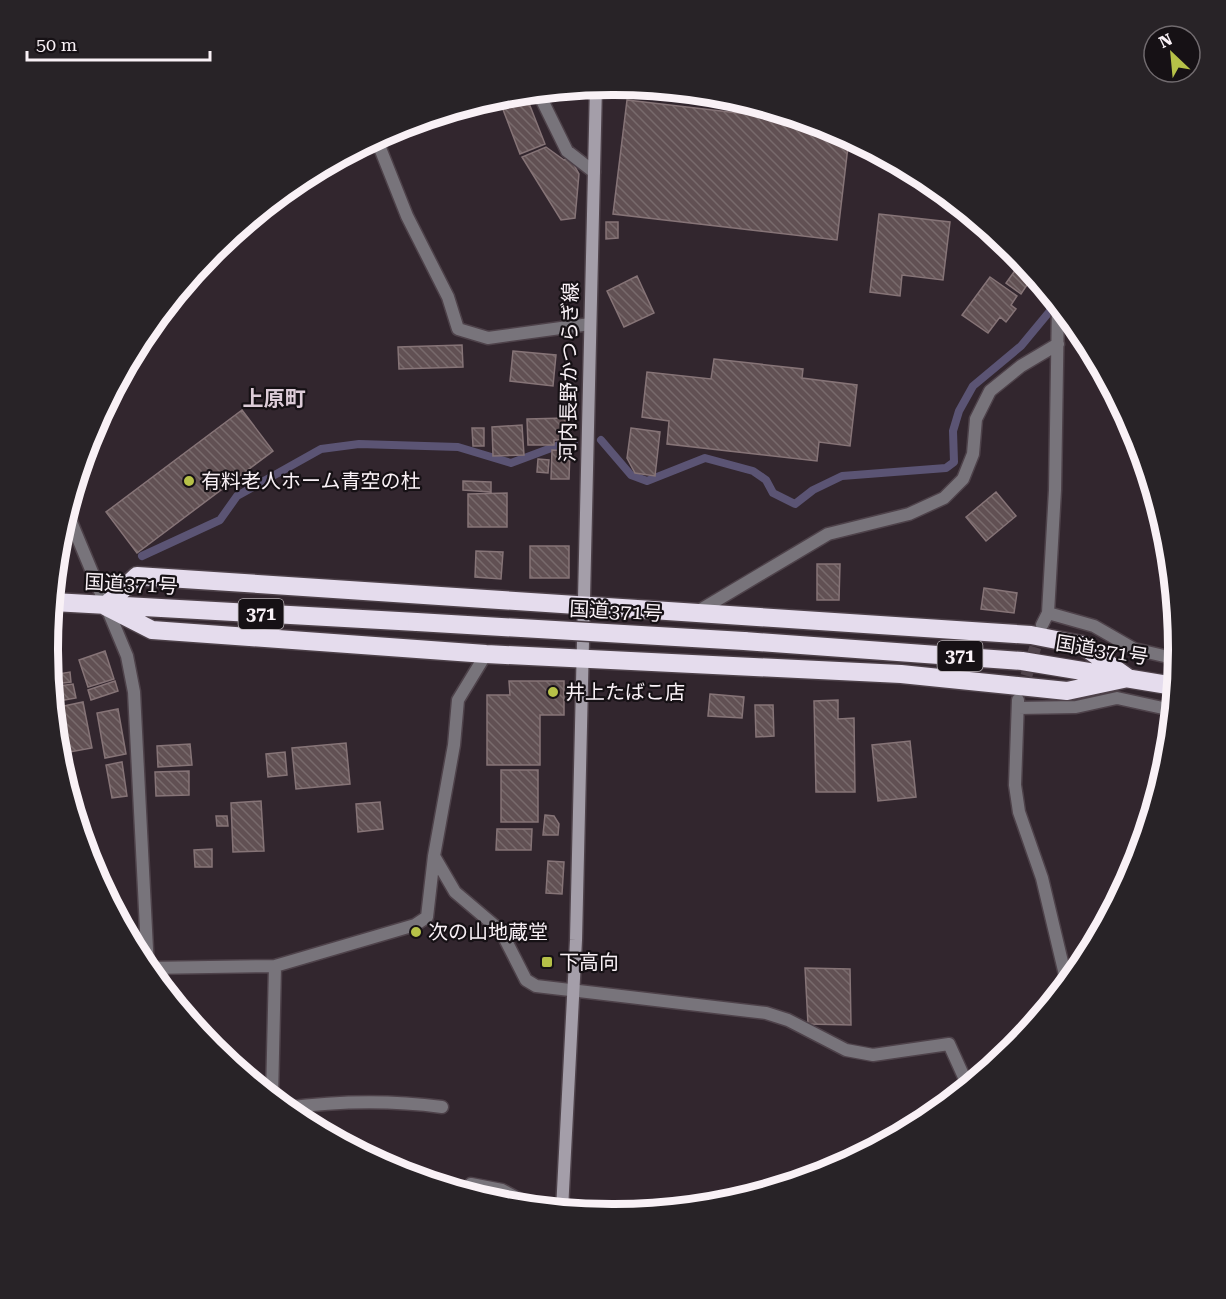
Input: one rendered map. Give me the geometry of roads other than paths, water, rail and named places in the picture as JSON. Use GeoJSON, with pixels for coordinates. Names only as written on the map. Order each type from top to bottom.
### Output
{"type":"FeatureCollection","features":[{"type":"Feature","properties":{"kind":"highway"},"geometry":{"type":"LineString","coordinates":[[137,576],[1031,635],[1082,645],[1128,678],[1067,691],[901,674],[486,654],[152,630],[105,606],[137,576]]}},
{"type":"Feature","properties":{"kind":"highway","name":"国道371号"},"geometry":{"type":"LineString","coordinates":[[61,603],[744,641],[1022,661],[1166,685]]}},
{"type":"Feature","properties":{"kind":"main road","name":"河内長野かつらぎ線"},"geometry":{"type":"LineString","coordinates":[[562,1201],[573,992],[596,95]]}},
{"type":"Feature","properties":{"kind":"street"},"geometry":{"type":"LineString","coordinates":[[542,100],[567,151],[594,172]]}},
{"type":"Feature","properties":{"kind":"street"},"geometry":{"type":"LineString","coordinates":[[379,147],[407,216],[448,297],[458,329],[488,338],[590,324]]}},
{"type":"Feature","properties":{"kind":"street"},"geometry":{"type":"LineString","coordinates":[[1042,625],[1048,613],[1054,490],[1058,319]]}},
{"type":"Feature","properties":{"kind":"street"},"geometry":{"type":"LineString","coordinates":[[697,612],[828,534],[909,514],[944,498],[963,478],[973,453],[976,419],[990,391],[1021,366],[1058,344]]}},
{"type":"Feature","properties":{"kind":"street"},"geometry":{"type":"LineString","coordinates":[[73,526],[127,656],[134,692],[147,950]]}},
{"type":"Feature","properties":{"kind":"street"},"geometry":{"type":"LineString","coordinates":[[1048,613],[1094,626],[1134,649],[1168,657]]}},
{"type":"Feature","properties":{"kind":"street"},"geometry":{"type":"LineString","coordinates":[[160,969],[275,966],[415,925],[427,917],[434,856],[454,745],[458,700],[486,654]]}},
{"type":"Feature","properties":{"kind":"street"},"geometry":{"type":"LineString","coordinates":[[1064,972],[1042,878],[1020,812],[1015,784],[1018,704],[1076,707],[1117,698],[1164,708]]}},
{"type":"Feature","properties":{"kind":"street"},"geometry":{"type":"LineString","coordinates":[[434,856],[455,892],[501,931],[526,980],[536,986],[766,1013],[789,1020],[846,1050],[873,1055],[949,1044],[964,1078]]}},
{"type":"Feature","properties":{"kind":"street"},"geometry":{"type":"LineString","coordinates":[[272,1087],[275,966]]}},
{"type":"Feature","properties":{"kind":"street"},"geometry":{"type":"LineString","coordinates":[[299,1106],[349,1102],[404,1102],[442,1107]]}},
{"type":"Feature","properties":{"kind":"street"},"geometry":{"type":"LineString","coordinates":[[470,1185],[502,1190],[509,1194]]}},
{"type":"Feature","properties":{"kind":"waterway"},"geometry":{"type":"LineString","coordinates":[[601,440],[631,475],[647,481],[705,458],[753,471],[766,480],[773,493],[795,504],[813,490],[842,476],[946,468],[954,462],[953,431],[959,411],[973,386],[1021,346],[1050,308]]}},
{"type":"Feature","properties":{"kind":"waterway"},"geometry":{"type":"LineString","coordinates":[[142,556],[220,520],[237,496],[321,449],[359,444],[458,447],[511,463],[574,441]]}},
{"type":"Feature","properties":{"kind":"tunnel"},"geometry":{"type":"LineString","coordinates":[[1021,693],[1041,629]]}},
{"type":"Feature","properties":{"kind":"place","name":"有料老人ホーム青空の杜"},"geometry":{"type":"Point","coordinates":[189,481]}},
{"type":"Feature","properties":{"kind":"place","name":"井上たばこ店"},"geometry":{"type":"Point","coordinates":[553,692]}},
{"type":"Feature","properties":{"kind":"place","name":"次の山地蔵堂"},"geometry":{"type":"Point","coordinates":[416,932]}},
{"type":"Feature","properties":{"kind":"place","name":"下高向"},"geometry":{"type":"Point","coordinates":[547,962]}},
{"type":"Feature","properties":{"kind":"district","name":"上原町"},"geometry":{"type":"Point","coordinates":[274,399]}}]}
